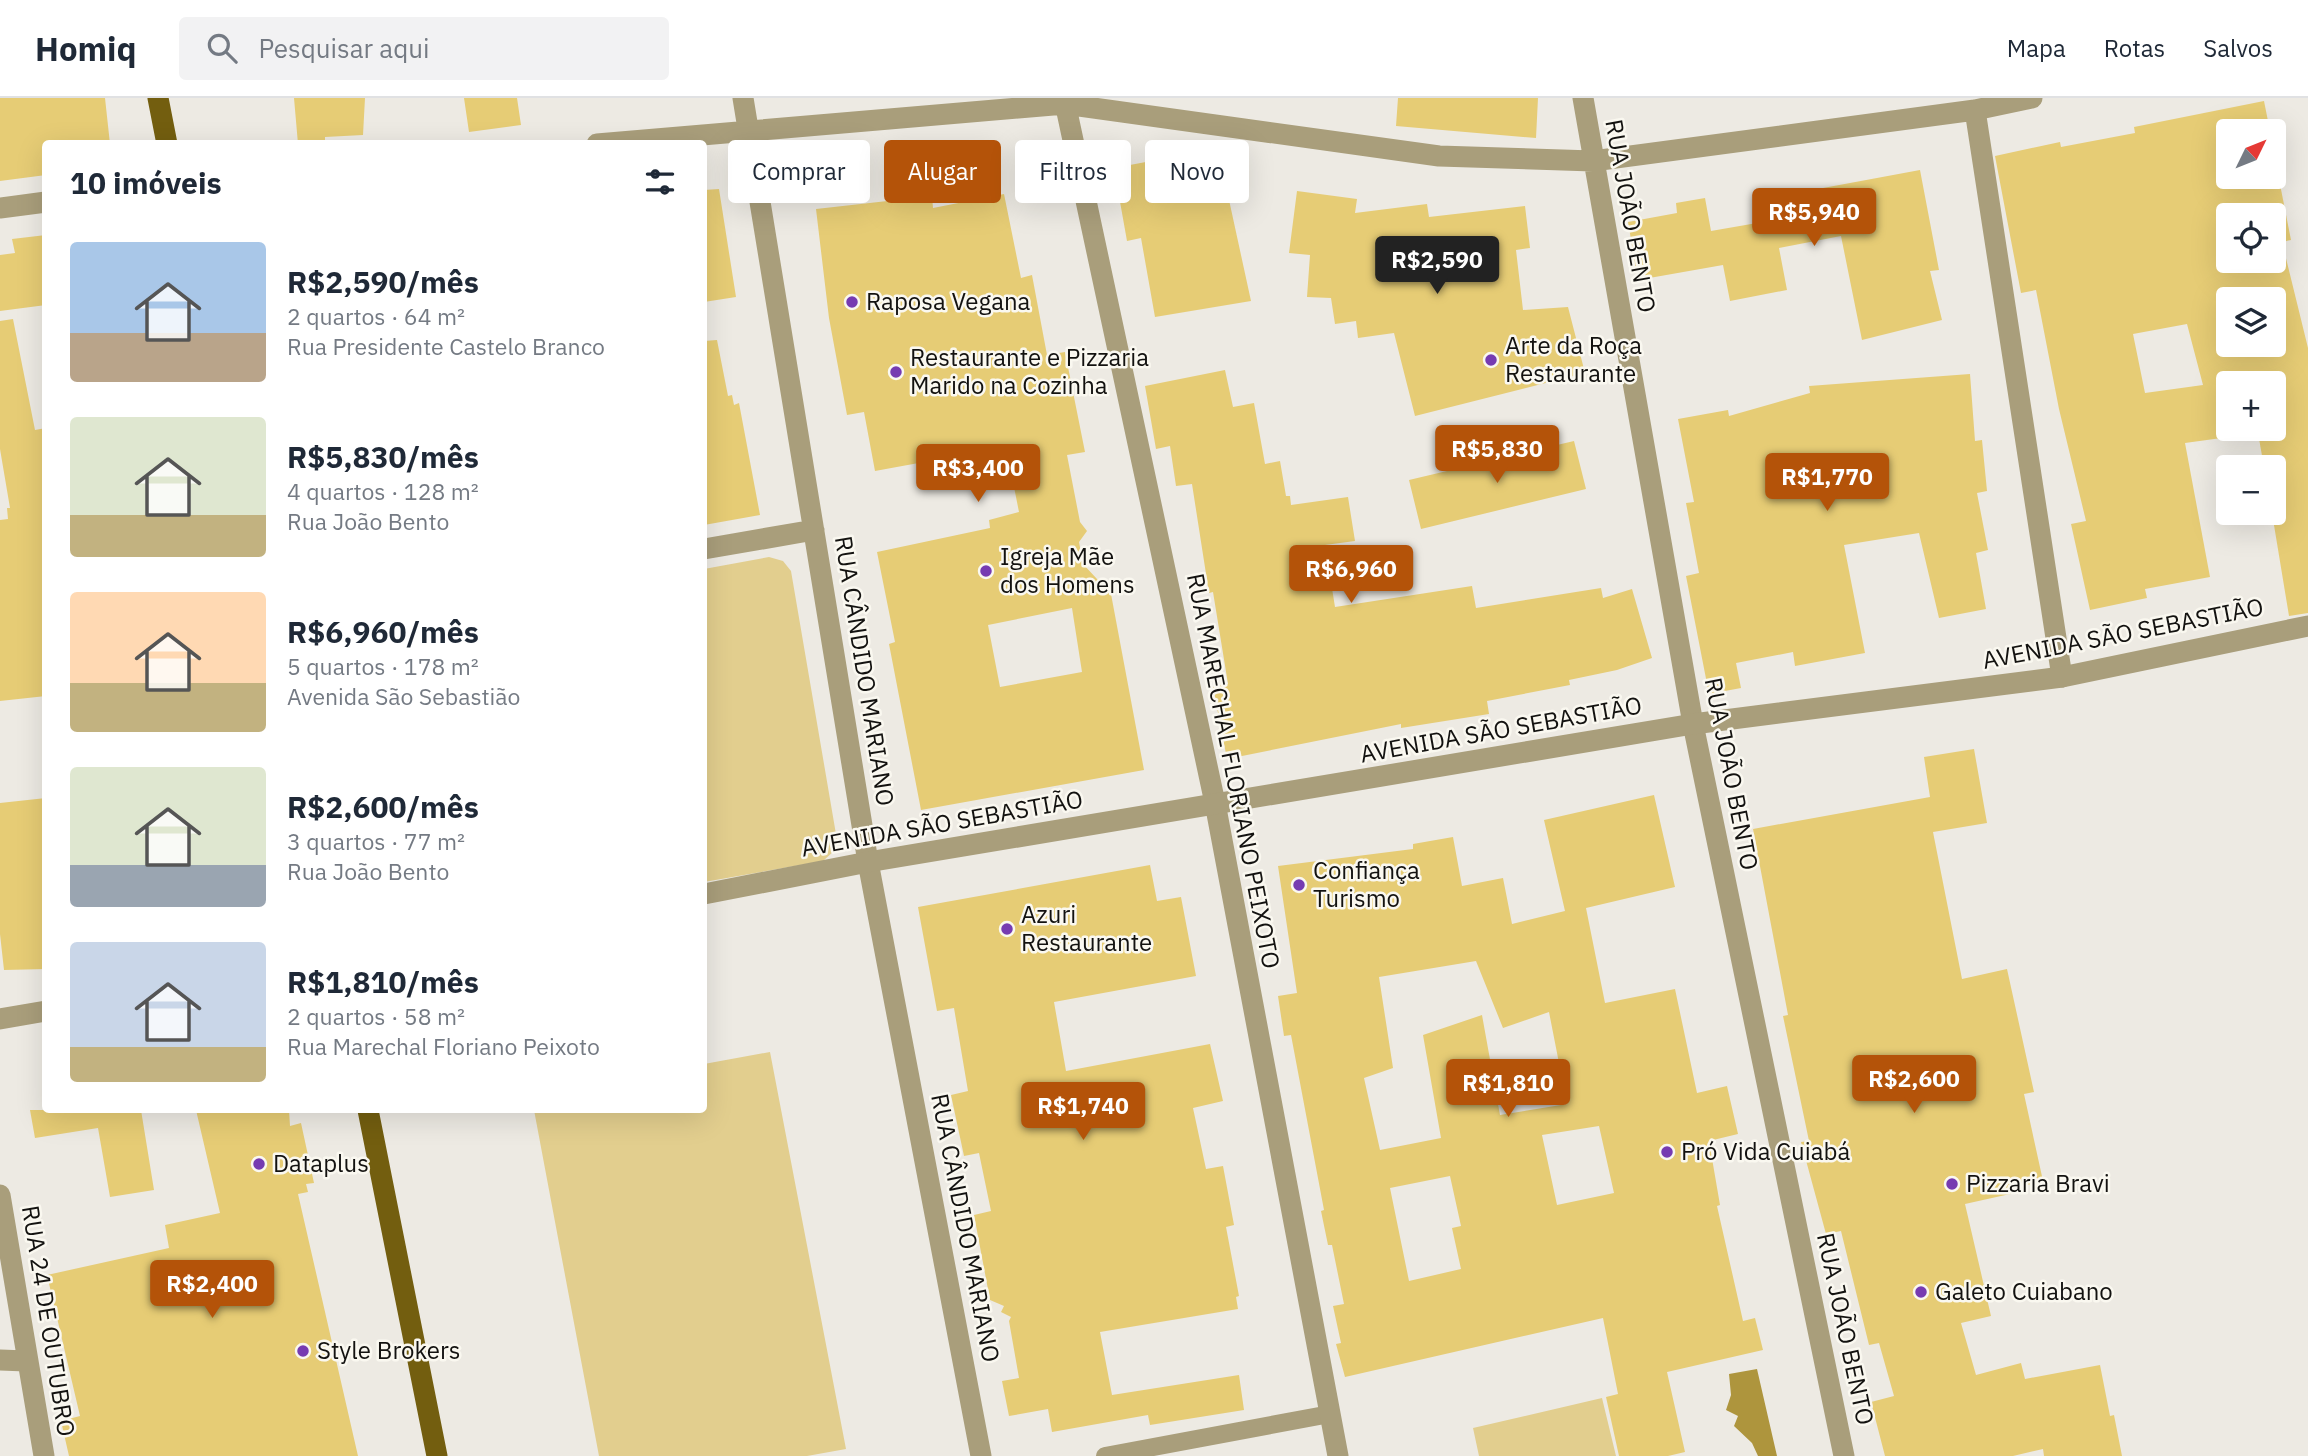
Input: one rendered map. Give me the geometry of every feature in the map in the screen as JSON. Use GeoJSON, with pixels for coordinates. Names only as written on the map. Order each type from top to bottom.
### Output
{"type":"FeatureCollection","features":[{"type":"Feature","properties":{"kind":"main road"},"geometry":{"type":"LineString","coordinates":[[158,98],[166,140]]}},
{"type":"Feature","properties":{"kind":"main road"},"geometry":{"type":"LineString","coordinates":[[369,1113],[437,1456]]}},
{"type":"Feature","properties":{"kind":"street","name":"RUA CÂNDIDO MARIANO"},"geometry":{"type":"LineString","coordinates":[[743,98],[868,862],[981,1456]]}},
{"type":"Feature","properties":{"kind":"street","name":"RUA JOÃO BENTO"},"geometry":{"type":"LineString","coordinates":[[1583,98],[1693,724],[1844,1456]]}},
{"type":"Feature","properties":{"kind":"street"},"geometry":{"type":"LineString","coordinates":[[637,140],[1065,101],[1439,156],[1593,161],[1943,105],[1975,110],[2032,98]]}},
{"type":"Feature","properties":{"kind":"street","name":"RUA MARECHAL FLORIANO PEIXOTO"},"geometry":{"type":"LineString","coordinates":[[1065,101],[1215,803],[1338,1456]]}},
{"type":"Feature","properties":{"kind":"street"},"geometry":{"type":"LineString","coordinates":[[1975,110],[2062,677]]}},
{"type":"Feature","properties":{"kind":"street"},"geometry":{"type":"LineString","coordinates":[[0,208],[42,203]]}},
{"type":"Feature","properties":{"kind":"street"},"geometry":{"type":"LineString","coordinates":[[707,548],[814,530]]}},
{"type":"Feature","properties":{"kind":"street","name":"AVENIDA SÃO SEBASTIÃO"},"geometry":{"type":"LineString","coordinates":[[707,893],[868,862],[1693,724],[2062,677],[2308,626]]}},
{"type":"Feature","properties":{"kind":"street"},"geometry":{"type":"LineString","coordinates":[[0,1019],[42,1013]]}},
{"type":"Feature","properties":{"kind":"street","name":"RUA 24 DE OUTUBRO"},"geometry":{"type":"LineString","coordinates":[[0,1195],[44,1456]]}},
{"type":"Feature","properties":{"kind":"street"},"geometry":{"type":"LineString","coordinates":[[0,1360],[26,1361]]}},
{"type":"Feature","properties":{"kind":"lane"},"geometry":{"type":"LineString","coordinates":[[1105,1456],[1330,1414]]}},
{"type":"Feature","properties":{"kind":"shaded area"},"geometry":{"type":"Polygon","coordinates":[[[769,557],[783,561],[791,571],[837,840],[834,851],[823,861],[707,881],[707,568],[769,557]]]}},
{"type":"Feature","properties":{"kind":"shaded area"},"geometry":{"type":"Polygon","coordinates":[[[770,1052],[846,1449],[807,1456],[599,1456],[535,1113],[707,1113],[707,1063],[770,1052]]]}},
{"type":"Feature","properties":{"kind":"shaded area"},"geometry":{"type":"Polygon","coordinates":[[[1757,1369],[1777,1456],[1758,1456],[1752,1443],[1734,1426],[1738,1416],[1726,1410],[1731,1395],[1729,1374],[1757,1369]]]}},
{"type":"Feature","properties":{"kind":"shaded area"},"geometry":{"type":"Polygon","coordinates":[[[1602,1398],[1616,1456],[1479,1456],[1473,1428],[1602,1398]]]}},
{"type":"Feature","properties":{"kind":"building"},"geometry":{"type":"Polygon","coordinates":[[[0,98],[105,98],[110,140],[42,140],[42,176],[0,181],[0,98]]]}},
{"type":"Feature","properties":{"kind":"building"},"geometry":{"type":"Polygon","coordinates":[[[294,98],[365,98],[363,135],[298,140],[294,98]]]}},
{"type":"Feature","properties":{"kind":"building"},"geometry":{"type":"Polygon","coordinates":[[[464,98],[517,98],[521,125],[469,132],[464,98]]]}},
{"type":"Feature","properties":{"kind":"building"},"geometry":{"type":"Polygon","coordinates":[[[1398,98],[1538,98],[1536,138],[1396,126],[1398,98]]]}},
{"type":"Feature","properties":{"kind":"building"},"geometry":{"type":"Polygon","coordinates":[[[2264,101],[2268,119],[2216,119],[2216,189],[2281,189],[2284,203],[2216,203],[2216,273],[2286,273],[2286,258],[2308,348],[2308,613],[2289,616],[2274,525],[2286,525],[2286,455],[2262,455],[2259,441],[2286,441],[2286,371],[2216,371],[2216,439],[2185,443],[2210,577],[2145,589],[2147,598],[2090,610],[2071,524],[2086,521],[2059,409],[2036,290],[2021,293],[1995,156],[2060,142],[2061,147],[2135,133],[2134,127],[2264,101]],[[2187,324],[2133,334],[2145,393],[2203,385],[2187,324]]]}},
{"type":"Feature","properties":{"kind":"building"},"geometry":{"type":"Polygon","coordinates":[[[1145,162],[1145,203],[1230,203],[1251,301],[1155,317],[1141,238],[1127,241],[1120,203],[1131,203],[1131,165],[1145,162]]]}},
{"type":"Feature","properties":{"kind":"building"},"geometry":{"type":"Polygon","coordinates":[[[1920,170],[1939,270],[1930,271],[1942,320],[1862,340],[1841,236],[1779,248],[1787,290],[1730,301],[1723,265],[1638,280],[1628,222],[1677,213],[1676,203],[1705,198],[1711,231],[1785,218],[1780,196],[1920,170]]]}},
{"type":"Feature","properties":{"kind":"building"},"geometry":{"type":"Polygon","coordinates":[[[719,189],[736,297],[707,302],[707,190],[719,189]]]}},
{"type":"Feature","properties":{"kind":"building"},"geometry":{"type":"Polygon","coordinates":[[[1297,191],[1357,199],[1355,213],[1427,204],[1429,217],[1525,206],[1530,248],[1516,250],[1523,310],[1568,307],[1585,373],[1415,416],[1394,333],[1358,338],[1356,321],[1335,324],[1331,298],[1307,297],[1310,255],[1289,253],[1297,191]]]}},
{"type":"Feature","properties":{"kind":"building"},"geometry":{"type":"Polygon","coordinates":[[[1004,194],[1021,278],[1032,275],[1047,355],[1065,352],[1085,452],[1067,455],[1080,522],[1087,531],[1079,542],[1083,564],[1111,594],[1144,770],[921,810],[889,644],[895,642],[877,552],[990,528],[989,520],[1019,512],[1006,447],[875,471],[864,412],[847,415],[829,318],[816,209],[884,201],[933,203],[933,208],[958,203],[1001,203],[1001,195],[1004,194]],[[1072,608],[988,625],[1000,687],[1082,672],[1072,608]]]}},
{"type":"Feature","properties":{"kind":"building"},"geometry":{"type":"Polygon","coordinates":[[[2286,215],[2291,240],[2286,241],[2286,215]]]}},
{"type":"Feature","properties":{"kind":"building"},"geometry":{"type":"Polygon","coordinates":[[[42,235],[42,306],[0,311],[0,255],[15,253],[12,239],[42,235]]]}},
{"type":"Feature","properties":{"kind":"building"},"geometry":{"type":"Polygon","coordinates":[[[13,319],[35,430],[42,429],[42,696],[0,701],[0,520],[8,519],[7,508],[10,508],[0,449],[0,321],[13,319]]]}},
{"type":"Feature","properties":{"kind":"building"},"geometry":{"type":"Polygon","coordinates":[[[717,340],[728,396],[732,395],[734,405],[739,403],[760,515],[707,524],[707,341],[717,340]]]}},
{"type":"Feature","properties":{"kind":"building"},"geometry":{"type":"Polygon","coordinates":[[[1225,370],[1233,407],[1254,403],[1265,464],[1280,461],[1286,496],[1290,496],[1291,505],[1348,497],[1355,541],[1325,545],[1335,607],[1472,586],[1476,608],[1601,588],[1603,598],[1632,589],[1652,658],[1617,670],[1569,680],[1570,685],[1487,701],[1489,714],[1401,728],[1401,724],[1227,759],[1213,687],[1228,684],[1213,592],[1209,593],[1192,484],[1176,486],[1170,446],[1156,449],[1145,386],[1225,370]]]}},
{"type":"Feature","properties":{"kind":"building"},"geometry":{"type":"Polygon","coordinates":[[[1970,374],[1975,441],[1982,440],[1987,491],[1977,493],[1988,550],[1976,553],[1986,609],[1939,618],[1919,533],[1844,545],[1865,653],[1795,666],[1793,652],[1736,663],[1741,688],[1709,694],[1686,576],[1699,573],[1686,503],[1694,502],[1678,419],[1728,410],[1729,416],[1810,393],[1809,386],[1970,374]]]}},
{"type":"Feature","properties":{"kind":"building"},"geometry":{"type":"Polygon","coordinates":[[[1574,441],[1586,489],[1421,529],[1409,480],[1574,441]]]}},
{"type":"Feature","properties":{"kind":"building"},"geometry":{"type":"Polygon","coordinates":[[[1974,749],[1987,823],[1933,832],[1962,979],[2007,969],[2034,1092],[2024,1094],[2043,1181],[2018,1187],[2019,1192],[1965,1204],[1991,1316],[1961,1323],[1976,1375],[2021,1363],[2025,1379],[2100,1365],[2110,1416],[2114,1415],[2122,1456],[2044,1456],[2043,1449],[2013,1456],[1885,1456],[1871,1402],[1894,1396],[1879,1343],[1869,1345],[1841,1231],[1826,1234],[1801,1142],[1809,1141],[1783,1016],[1788,1015],[1753,829],[1930,797],[1924,757],[1974,749]]]}},
{"type":"Feature","properties":{"kind":"building"},"geometry":{"type":"Polygon","coordinates":[[[1654,795],[1675,887],[1586,908],[1605,1003],[1675,989],[1697,1093],[1727,1086],[1738,1134],[1709,1141],[1720,1205],[1717,1206],[1743,1321],[1755,1318],[1763,1350],[1667,1372],[1685,1452],[1668,1456],[1619,1456],[1606,1397],[1618,1394],[1603,1318],[1345,1377],[1336,1344],[1341,1343],[1333,1306],[1344,1304],[1332,1245],[1328,1245],[1321,1211],[1324,1210],[1291,1035],[1284,1036],[1278,996],[1297,993],[1278,866],[1413,849],[1413,844],[1453,837],[1462,886],[1503,878],[1512,924],[1565,911],[1544,820],[1654,795]],[[1476,961],[1379,977],[1393,1068],[1364,1078],[1380,1150],[1441,1138],[1423,1035],[1482,1015],[1500,1115],[1567,1104],[1549,1012],[1503,1028],[1476,961]],[[1599,1126],[1542,1135],[1557,1205],[1614,1193],[1599,1126]],[[1450,1176],[1390,1188],[1409,1281],[1461,1269],[1452,1228],[1461,1226],[1450,1176]]]}},
{"type":"Feature","properties":{"kind":"building"},"geometry":{"type":"Polygon","coordinates":[[[42,798],[42,969],[4,970],[0,934],[0,803],[42,798]]]}},
{"type":"Feature","properties":{"kind":"building"},"geometry":{"type":"Polygon","coordinates":[[[1150,865],[1157,901],[1181,897],[1196,976],[1054,1002],[1066,1071],[1210,1044],[1223,1101],[1193,1108],[1206,1169],[1223,1166],[1234,1225],[1226,1227],[1239,1296],[1236,1297],[1238,1309],[1100,1332],[1112,1395],[1239,1375],[1244,1410],[1150,1425],[1148,1415],[1052,1432],[1048,1409],[1009,1416],[1002,1381],[1019,1378],[1009,1321],[1011,1317],[1001,1312],[1004,1306],[990,1300],[974,1215],[991,1211],[979,1153],[964,1156],[951,1095],[968,1091],[954,1008],[937,1011],[918,907],[1150,865]]]}},
{"type":"Feature","properties":{"kind":"building"},"geometry":{"type":"Polygon","coordinates":[[[30,1110],[42,1110],[42,1113],[141,1113],[154,1190],[110,1197],[98,1128],[35,1138],[30,1110]]]}},
{"type":"Feature","properties":{"kind":"building"},"geometry":{"type":"Polygon","coordinates":[[[197,1113],[289,1113],[290,1126],[301,1123],[314,1183],[306,1184],[308,1192],[298,1194],[358,1456],[69,1456],[61,1421],[80,1416],[47,1275],[169,1248],[165,1225],[220,1213],[197,1113]]]}},
{"type":"Feature","properties":{"kind":"place","name":"Raposa Vegana"},"geometry":{"type":"Point","coordinates":[852,302]}},
{"type":"Feature","properties":{"kind":"place","name":"Arte da Roça Restaurante"},"geometry":{"type":"Point","coordinates":[1491,360]}},
{"type":"Feature","properties":{"kind":"place","name":"Restaurante e Pizzaria Marido na Cozinha"},"geometry":{"type":"Point","coordinates":[896,372]}},
{"type":"Feature","properties":{"kind":"place","name":"Igreja Mãe dos Homens"},"geometry":{"type":"Point","coordinates":[986,571]}},
{"type":"Feature","properties":{"kind":"place","name":"Confiança Turismo"},"geometry":{"type":"Point","coordinates":[1299,885]}},
{"type":"Feature","properties":{"kind":"place","name":"Azuri Restaurante"},"geometry":{"type":"Point","coordinates":[1007,929]}},
{"type":"Feature","properties":{"kind":"place","name":"Pró Vida Cuiabá"},"geometry":{"type":"Point","coordinates":[1667,1152]}},
{"type":"Feature","properties":{"kind":"place","name":"Dataplus"},"geometry":{"type":"Point","coordinates":[259,1164]}},
{"type":"Feature","properties":{"kind":"place","name":"Pizzaria Bravi"},"geometry":{"type":"Point","coordinates":[1952,1184]}},
{"type":"Feature","properties":{"kind":"place","name":"Galeto Cuiabano"},"geometry":{"type":"Point","coordinates":[1921,1292]}},
{"type":"Feature","properties":{"kind":"place","name":"Style Brokers"},"geometry":{"type":"Point","coordinates":[303,1351]}}]}
